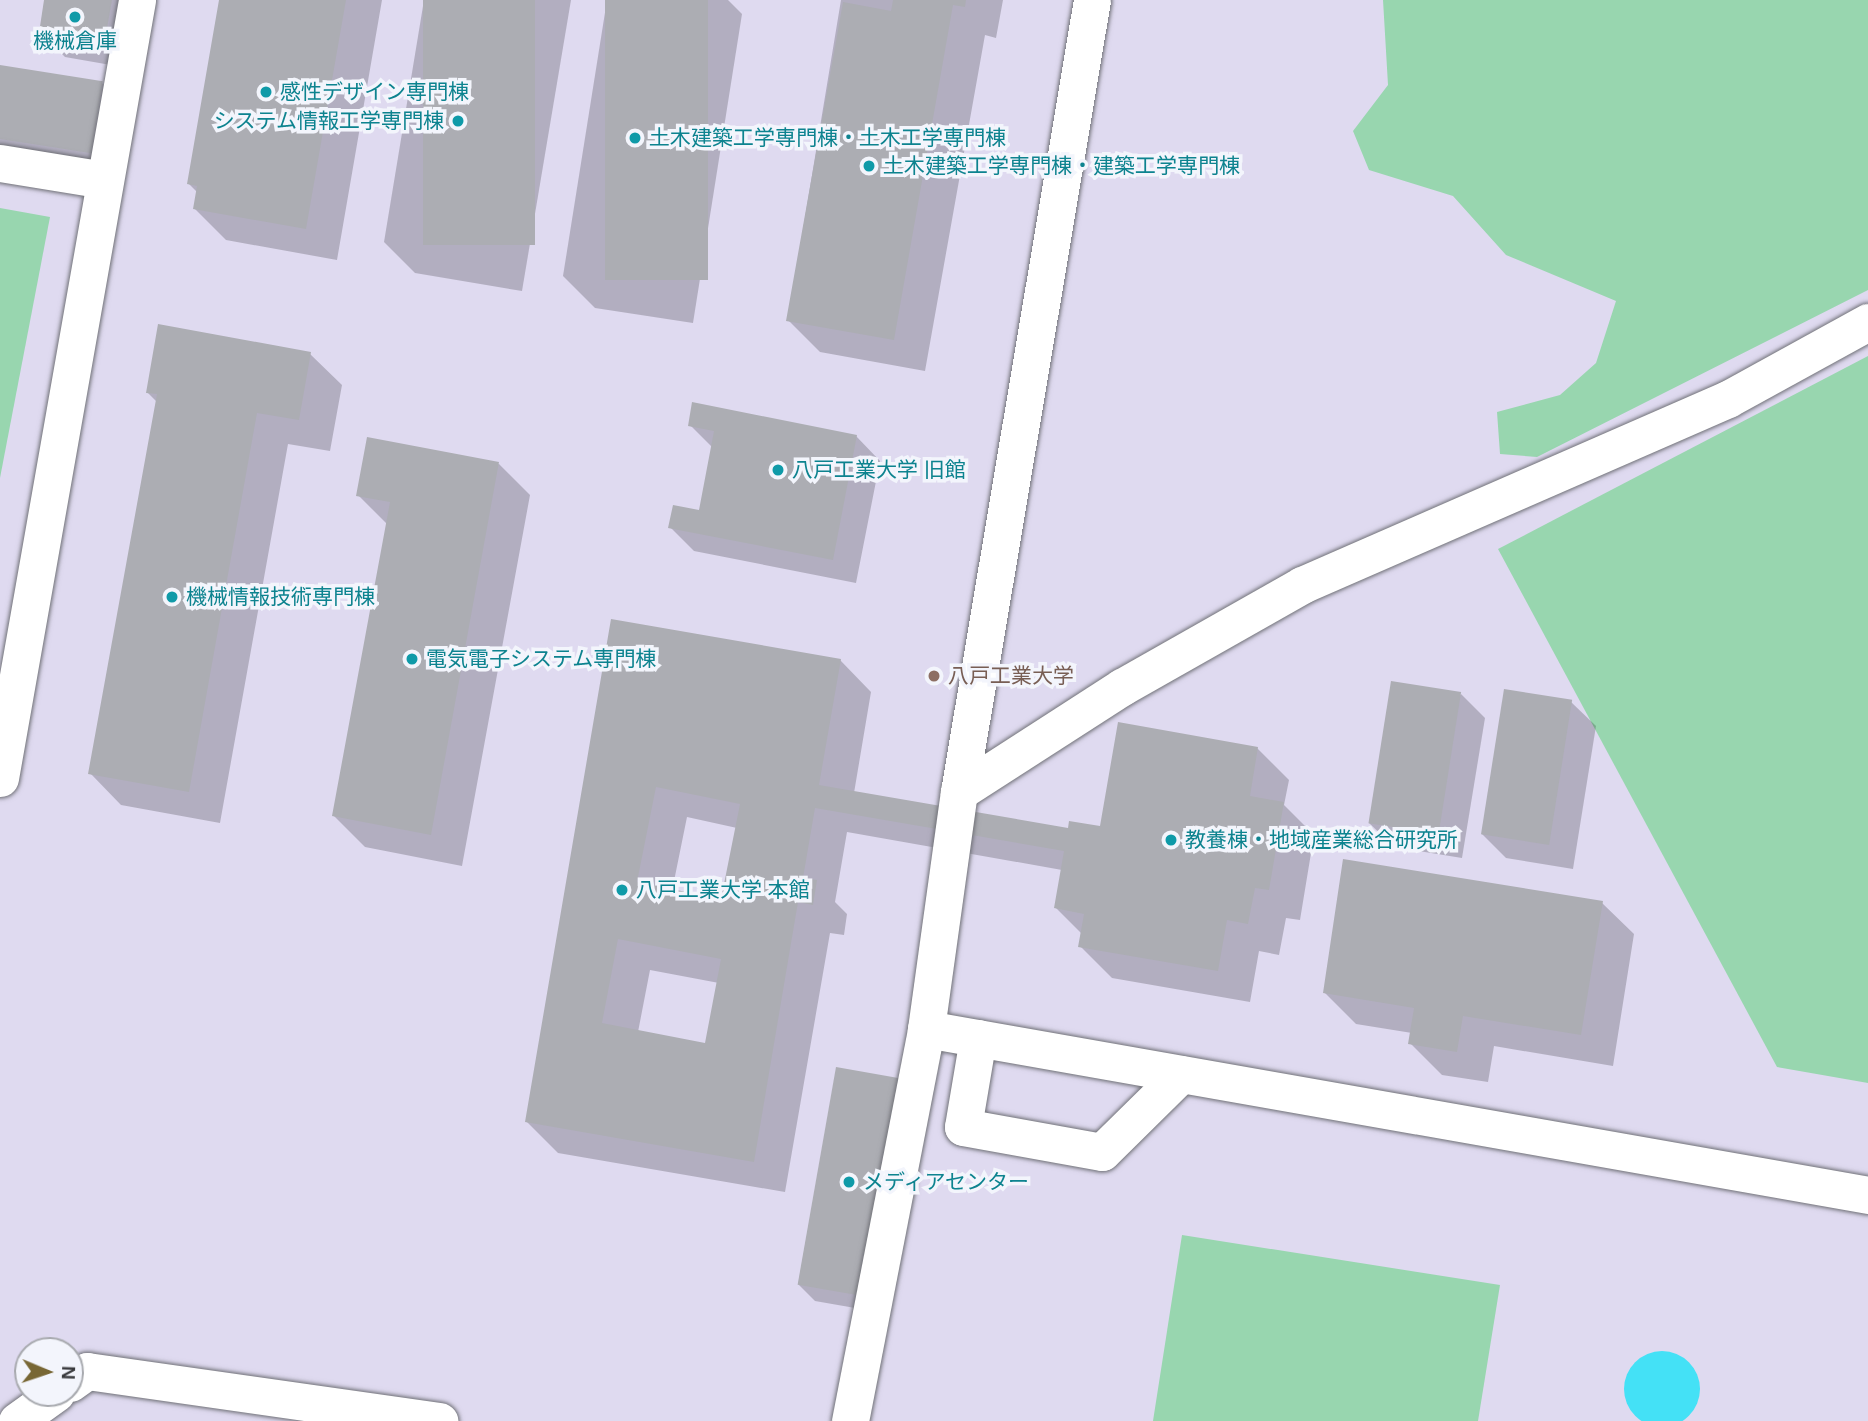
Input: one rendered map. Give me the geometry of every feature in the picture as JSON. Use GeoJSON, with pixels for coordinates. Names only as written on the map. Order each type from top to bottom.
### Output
{"type":"FeatureCollection","features":[{"type":"Feature","properties":{"kind":"street"},"geometry":{"type":"LineString","coordinates":[[0,778],[137,0]]}},
{"type":"Feature","properties":{"kind":"street"},"geometry":{"type":"LineString","coordinates":[[850,1421],[926,1029],[959,792],[1092,0]]}},
{"type":"Feature","properties":{"kind":"street"},"geometry":{"type":"LineString","coordinates":[[0,163],[105,180]]}},
{"type":"Feature","properties":{"kind":"street"},"geometry":{"type":"LineString","coordinates":[[959,792],[1122,687],[1302,586],[1728,399],[1868,321]]}},
{"type":"Feature","properties":{"kind":"street"},"geometry":{"type":"LineString","coordinates":[[926,1029],[1868,1195]]}},
{"type":"Feature","properties":{"kind":"street"},"geometry":{"type":"LineString","coordinates":[[978,1038],[963,1128],[1102,1152],[1181,1074]]}},
{"type":"Feature","properties":{"kind":"street"},"geometry":{"type":"LineString","coordinates":[[84,1373],[87,1371],[439,1421]]}},
{"type":"Feature","properties":{"kind":"street"},"geometry":{"type":"LineString","coordinates":[[17,1421],[36,1407]]}},
{"type":"Feature","properties":{"kind":"shaded area","name":"八戸工業大学"},"geometry":{"type":"Polygon","coordinates":[[[0,0],[1868,0],[1868,1421],[0,1421],[0,0]]]}},
{"type":"Feature","properties":{"kind":"green space"},"geometry":{"type":"Polygon","coordinates":[[[1383,0],[1868,0],[1868,290],[1537,457],[1500,454],[1497,412],[1560,395],[1596,363],[1616,301],[1506,255],[1453,196],[1369,170],[1353,131],[1388,85],[1383,0]]]}},
{"type":"Feature","properties":{"kind":"green space"},"geometry":{"type":"Polygon","coordinates":[[[0,208],[50,217],[0,478],[0,208]]]}},
{"type":"Feature","properties":{"kind":"green space"},"geometry":{"type":"Polygon","coordinates":[[[1868,356],[1868,1083],[1777,1067],[1498,549],[1868,356]]]}},
{"type":"Feature","properties":{"kind":"green space"},"geometry":{"type":"Polygon","coordinates":[[[1182,1235],[1500,1285],[1478,1421],[1153,1421],[1182,1235]]]}},
{"type":"Feature","properties":{"kind":"water"},"geometry":{"type":"Polygon","coordinates":[[[1670,1351],[1683,1357],[1694,1368],[1700,1381],[1698,1404],[1683,1421],[1670,1427],[1654,1427],[1641,1421],[1626,1404],[1624,1381],[1630,1368],[1647,1353],[1670,1351]]]}},
{"type":"Feature","properties":{"kind":"building","name":"機械倉庫"},"geometry":{"type":"Polygon","coordinates":[[[44,0],[112,0],[104,45],[39,33],[44,0]]]}},
{"type":"Feature","properties":{"kind":"building","name":"感性デザイン専門棟"},"geometry":{"type":"Polygon","coordinates":[[[219,0],[346,0],[306,229],[193,209],[197,186],[187,184],[219,0]]]}},
{"type":"Feature","properties":{"kind":"building","name":"システム情報工学専門棟"},"geometry":{"type":"Polygon","coordinates":[[[423,0],[535,0],[535,245],[423,245],[423,0]]]}},
{"type":"Feature","properties":{"kind":"building","name":"土木建築工学専門棟・土木工学専門棟"},"geometry":{"type":"Polygon","coordinates":[[[605,0],[708,0],[708,280],[605,280],[605,0]]]}},
{"type":"Feature","properties":{"kind":"building","name":"土木建築工学専門棟・建築工学専門棟"},"geometry":{"type":"Polygon","coordinates":[[[893,0],[966,0],[965,7],[953,5],[894,340],[786,321],[843,2],[891,11],[893,0]]]}},
{"type":"Feature","properties":{"kind":"building"},"geometry":{"type":"Polygon","coordinates":[[[0,65],[103,81],[91,153],[0,139],[0,65]]]}},
{"type":"Feature","properties":{"kind":"building","name":"機械情報技術専門棟"},"geometry":{"type":"Polygon","coordinates":[[[158,324],[311,352],[299,420],[257,413],[189,792],[88,774],[157,394],[146,393],[158,324]]]}},
{"type":"Feature","properties":{"kind":"building","name":"八戸工業大学 旧館"},"geometry":{"type":"Polygon","coordinates":[[[692,402],[857,435],[833,560],[668,528],[673,505],[699,510],[714,431],[688,426],[692,402]]]}},
{"type":"Feature","properties":{"kind":"building","name":"電気電子システム専門棟"},"geometry":{"type":"Polygon","coordinates":[[[367,437],[499,462],[431,835],[332,816],[390,502],[356,496],[367,437]]]}},
{"type":"Feature","properties":{"kind":"building","name":"八戸工業大学 本館"},"geometry":{"type":"Polygon","coordinates":[[[611,619],[841,659],[819,785],[1068,828],[1069,821],[1100,826],[1118,722],[1258,747],[1250,796],[1284,802],[1269,890],[1255,888],[1248,924],[1227,920],[1218,971],[1078,947],[1084,914],[1054,908],[1064,851],[815,808],[803,878],[817,880],[813,905],[798,902],[754,1162],[525,1122],[611,619]],[[656,787],[637,882],[721,899],[740,804],[656,787]],[[618,939],[602,1023],[705,1043],[721,959],[618,939]]]}},
{"type":"Feature","properties":{"kind":"building"},"geometry":{"type":"Polygon","coordinates":[[[1391,681],[1461,692],[1439,834],[1368,823],[1391,681]]]}},
{"type":"Feature","properties":{"kind":"building"},"geometry":{"type":"Polygon","coordinates":[[[1504,689],[1572,700],[1549,845],[1481,834],[1504,689]]]}},
{"type":"Feature","properties":{"kind":"building"},"geometry":{"type":"Polygon","coordinates":[[[1343,859],[1603,901],[1581,1035],[1463,1016],[1457,1052],[1408,1044],[1414,1008],[1323,993],[1343,859]]]}},
{"type":"Feature","properties":{"kind":"building","name":"メディアセンター"},"geometry":{"type":"Polygon","coordinates":[[[836,1067],[901,1078],[863,1296],[798,1285],[836,1067]]]}},
{"type":"Feature","properties":{"kind":"place","name":"機械倉庫"},"geometry":{"type":"Point","coordinates":[75,17]}},
{"type":"Feature","properties":{"kind":"place","name":"感性デザイン専門棟"},"geometry":{"type":"Point","coordinates":[266,92]}},
{"type":"Feature","properties":{"kind":"place","name":"システム情報工学専門棟"},"geometry":{"type":"Point","coordinates":[458,121]}},
{"type":"Feature","properties":{"kind":"place","name":"土木建築工学専門棟・土木工学専門棟"},"geometry":{"type":"Point","coordinates":[635,138]}},
{"type":"Feature","properties":{"kind":"place","name":"土木建築工学専門棟・建築工学専門棟"},"geometry":{"type":"Point","coordinates":[869,166]}},
{"type":"Feature","properties":{"kind":"place","name":"八戸工業大学 旧館"},"geometry":{"type":"Point","coordinates":[778,470]}},
{"type":"Feature","properties":{"kind":"place","name":"機械情報技術専門棟"},"geometry":{"type":"Point","coordinates":[172,597]}},
{"type":"Feature","properties":{"kind":"place","name":"電気電子システム専門棟"},"geometry":{"type":"Point","coordinates":[412,659]}},
{"type":"Feature","properties":{"kind":"place","name":"八戸工業大学"},"geometry":{"type":"Point","coordinates":[934,676]}},
{"type":"Feature","properties":{"kind":"place","name":"教養棟・地域産業総合研究所"},"geometry":{"type":"Point","coordinates":[1171,840]}},
{"type":"Feature","properties":{"kind":"place","name":"八戸工業大学 本館"},"geometry":{"type":"Point","coordinates":[622,890]}},
{"type":"Feature","properties":{"kind":"place","name":"メディアセンター"},"geometry":{"type":"Point","coordinates":[849,1182]}}]}
